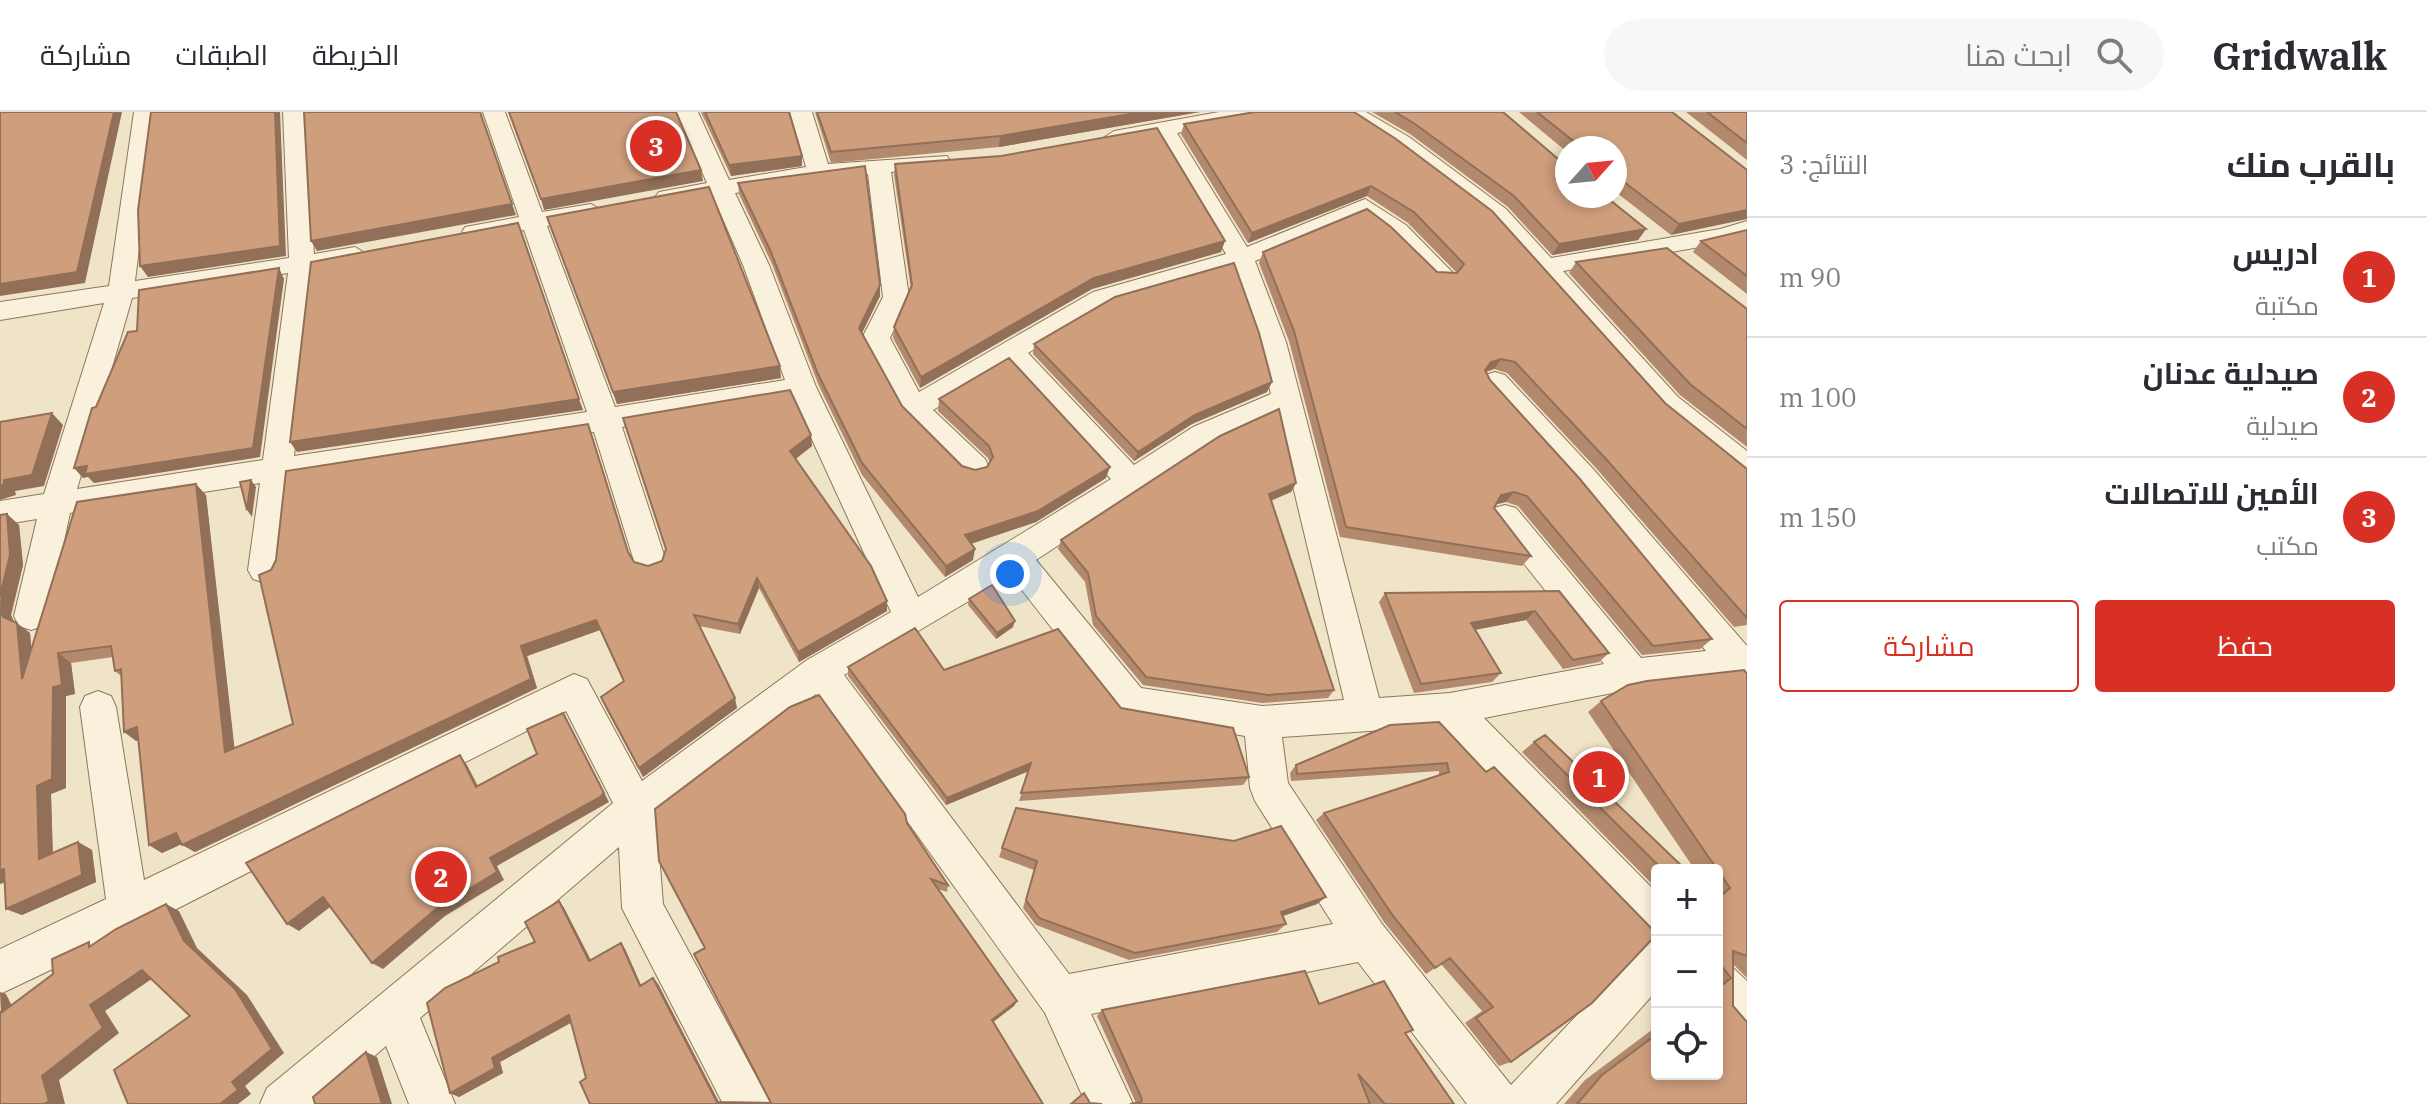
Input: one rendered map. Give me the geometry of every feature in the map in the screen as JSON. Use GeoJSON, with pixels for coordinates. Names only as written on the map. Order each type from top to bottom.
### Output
{"type":"FeatureCollection","features":[{"type":"Feature","properties":{"kind":"street"},"geometry":{"type":"LineString","coordinates":[[31,616],[57,503],[121,290],[145,112]]}},
{"type":"Feature","properties":{"kind":"street"},"geometry":{"type":"LineString","coordinates":[[265,570],[302,265],[294,112]]}},
{"type":"Feature","properties":{"kind":"street"},"geometry":{"type":"LineString","coordinates":[[494,112],[605,421],[650,561]]}},
{"type":"Feature","properties":{"kind":"street"},"geometry":{"type":"LineString","coordinates":[[687,112],[721,187],[802,387],[910,617]]}},
{"type":"Feature","properties":{"kind":"street"},"geometry":{"type":"LineString","coordinates":[[801,112],[819,172]]}},
{"type":"Feature","properties":{"kind":"street"},"geometry":{"type":"LineString","coordinates":[[1350,112],[1401,142],[1497,214],[1668,404],[1747,468]]}},
{"type":"Feature","properties":{"kind":"street"},"geometry":{"type":"LineString","coordinates":[[1089,142],[1245,113]]}},
{"type":"Feature","properties":{"kind":"street"},"geometry":{"type":"LineString","coordinates":[[1164,130],[1241,258],[1272,342],[1284,400],[1365,713]]}},
{"type":"Feature","properties":{"kind":"street"},"geometry":{"type":"LineString","coordinates":[[648,200],[819,172],[969,159]]}},
{"type":"Feature","properties":{"kind":"street"},"geometry":{"type":"LineString","coordinates":[[879,166],[896,297],[876,338],[914,408],[974,467]]}},
{"type":"Feature","properties":{"kind":"street"},"geometry":{"type":"LineString","coordinates":[[455,236],[619,206]]}},
{"type":"Feature","properties":{"kind":"street"},"geometry":{"type":"LineString","coordinates":[[914,408],[1102,298],[1241,258],[1365,206],[1397,230],[1442,275]]}},
{"type":"Feature","properties":{"kind":"street"},"geometry":{"type":"LineString","coordinates":[[1633,222],[1688,265]]}},
{"type":"Feature","properties":{"kind":"street"},"geometry":{"type":"LineString","coordinates":[[1543,267],[1725,236],[1747,228]]}},
{"type":"Feature","properties":{"kind":"street"},"geometry":{"type":"LineString","coordinates":[[0,311],[121,290],[302,265],[378,250]]}},
{"type":"Feature","properties":{"kind":"street"},"geometry":{"type":"LineString","coordinates":[[1012,353],[1132,482]]}},
{"type":"Feature","properties":{"kind":"street"},"geometry":{"type":"LineString","coordinates":[[1495,382],[1742,661]]}},
{"type":"Feature","properties":{"kind":"street"},"geometry":{"type":"LineString","coordinates":[[0,513],[277,468],[605,421],[802,387]]}},
{"type":"Feature","properties":{"kind":"street"},"geometry":{"type":"LineString","coordinates":[[283,1104],[636,808],[820,671],[1015,557],[1204,435],[1284,400]]}},
{"type":"Feature","properties":{"kind":"street"},"geometry":{"type":"LineString","coordinates":[[1505,517],[1633,674]]}},
{"type":"Feature","properties":{"kind":"street"},"geometry":{"type":"LineString","coordinates":[[1015,557],[1131,702],[1262,722],[1450,709],[1633,674],[1742,661]]}},
{"type":"Feature","properties":{"kind":"street"},"geometry":{"type":"LineString","coordinates":[[820,671],[1060,998],[1110,1104]]}},
{"type":"Feature","properties":{"kind":"street"},"geometry":{"type":"LineString","coordinates":[[0,972],[574,690],[636,808],[643,908],[748,1104]]}},
{"type":"Feature","properties":{"kind":"street"},"geometry":{"type":"LineString","coordinates":[[98,707],[128,911]]}},
{"type":"Feature","properties":{"kind":"street"},"geometry":{"type":"LineString","coordinates":[[1450,709],[1651,917]]}},
{"type":"Feature","properties":{"kind":"street"},"geometry":{"type":"LineString","coordinates":[[1262,722],[1269,788],[1367,939],[1496,1104]]}},
{"type":"Feature","properties":{"kind":"street"},"geometry":{"type":"LineString","coordinates":[[1060,998],[1367,939]]}},
{"type":"Feature","properties":{"kind":"street"},"geometry":{"type":"LineString","coordinates":[[1525,1104],[1651,965]]}},
{"type":"Feature","properties":{"kind":"street"},"geometry":{"type":"LineString","coordinates":[[1723,988],[1747,1011]]}},
{"type":"Feature","properties":{"kind":"street"},"geometry":{"type":"LineString","coordinates":[[395,1011],[432,1104]]}},
{"type":"Feature","properties":{"kind":"building"},"geometry":{"type":"Polygon","coordinates":[[[0,112],[114,112],[77,272],[0,284],[0,112]]]}},
{"type":"Feature","properties":{"kind":"building"},"geometry":{"type":"Polygon","coordinates":[[[151,112],[275,112],[280,246],[140,266],[138,210],[151,112]]]}},
{"type":"Feature","properties":{"kind":"building"},"geometry":{"type":"Polygon","coordinates":[[[304,112],[480,112],[512,204],[311,241],[304,112]]]}},
{"type":"Feature","properties":{"kind":"building"},"geometry":{"type":"Polygon","coordinates":[[[509,112],[676,112],[701,170],[541,199],[509,112]]]}},
{"type":"Feature","properties":{"kind":"building"},"geometry":{"type":"Polygon","coordinates":[[[705,112],[789,112],[802,156],[729,165],[705,112]]]}},
{"type":"Feature","properties":{"kind":"building"},"geometry":{"type":"Polygon","coordinates":[[[817,112],[1142,112],[1000,136],[831,152],[817,112]]]}},
{"type":"Feature","properties":{"kind":"building"},"geometry":{"type":"Polygon","coordinates":[[[1255,112],[1354,112],[1396,139],[1492,211],[1665,403],[1747,469],[1747,618],[1515,362],[1501,359],[1491,362],[1485,370],[1490,380],[1579,478],[1712,639],[1653,646],[1527,496],[1514,492],[1501,495],[1494,508],[1531,556],[1346,527],[1294,331],[1263,252],[1367,209],[1391,227],[1437,272],[1457,273],[1464,264],[1414,212],[1371,186],[1252,233],[1184,124],[1255,112]]]}},
{"type":"Feature","properties":{"kind":"building"},"geometry":{"type":"Polygon","coordinates":[[[1395,112],[1503,112],[1555,156],[1555,208],[1620,208],[1646,229],[1559,244],[1514,196],[1395,112]]]}},
{"type":"Feature","properties":{"kind":"building"},"geometry":{"type":"Polygon","coordinates":[[[1537,112],[1672,112],[1747,170],[1747,210],[1679,224],[1627,184],[1627,136],[1567,136],[1537,112]]]}},
{"type":"Feature","properties":{"kind":"building"},"geometry":{"type":"Polygon","coordinates":[[[1707,112],[1747,112],[1747,143],[1707,112]]]}},
{"type":"Feature","properties":{"kind":"building"},"geometry":{"type":"Polygon","coordinates":[[[1157,128],[1225,241],[1094,278],[921,377],[894,327],[912,285],[895,164],[1001,156],[1157,128]]]}},
{"type":"Feature","properties":{"kind":"building"},"geometry":{"type":"Polygon","coordinates":[[[865,166],[880,285],[859,328],[902,406],[962,466],[975,470],[987,467],[993,457],[989,446],[939,399],[1009,358],[1110,467],[1038,511],[965,535],[975,549],[946,566],[862,463],[818,374],[771,252],[738,183],[865,166]]]}},
{"type":"Feature","properties":{"kind":"building"},"geometry":{"type":"Polygon","coordinates":[[[709,187],[780,366],[613,392],[547,217],[709,187]]]}},
{"type":"Feature","properties":{"kind":"building"},"geometry":{"type":"Polygon","coordinates":[[[518,223],[579,399],[290,442],[311,262],[518,223]]]}},
{"type":"Feature","properties":{"kind":"building"},"geometry":{"type":"Polygon","coordinates":[[[1747,230],[1747,276],[1701,241],[1747,230]]]}},
{"type":"Feature","properties":{"kind":"building"},"geometry":{"type":"Polygon","coordinates":[[[1667,248],[1747,309],[1747,429],[1690,384],[1576,262],[1667,248]]]}},
{"type":"Feature","properties":{"kind":"building"},"geometry":{"type":"Polygon","coordinates":[[[1234,263],[1259,333],[1272,382],[1195,415],[1138,452],[1034,344],[1115,297],[1234,263]]]}},
{"type":"Feature","properties":{"kind":"building"},"geometry":{"type":"Polygon","coordinates":[[[279,268],[253,448],[85,474],[87,466],[74,468],[92,408],[96,407],[128,332],[137,331],[139,290],[279,268]]]}},
{"type":"Feature","properties":{"kind":"building"},"geometry":{"type":"Polygon","coordinates":[[[790,390],[811,435],[790,451],[871,566],[887,601],[798,652],[757,578],[738,624],[694,615],[735,698],[639,768],[601,697],[624,681],[596,620],[521,646],[531,679],[182,845],[176,833],[149,845],[137,727],[124,732],[121,669],[115,671],[111,646],[58,653],[62,685],[53,687],[52,779],[37,786],[39,859],[78,842],[82,875],[6,909],[4,869],[0,870],[0,610],[3,617],[17,623],[22,679],[77,502],[196,484],[225,752],[293,724],[259,575],[271,570],[276,560],[286,471],[588,424],[628,552],[634,562],[648,566],[662,561],[666,549],[623,418],[790,390]]]}},
{"type":"Feature","properties":{"kind":"building"},"geometry":{"type":"Polygon","coordinates":[[[1279,409],[1296,483],[1269,494],[1334,690],[1268,695],[1146,677],[1096,616],[1088,573],[1061,540],[1220,436],[1279,409]]]}},
{"type":"Feature","properties":{"kind":"building"},"geometry":{"type":"Polygon","coordinates":[[[52,413],[32,475],[4,480],[0,486],[0,422],[52,413]]]}},
{"type":"Feature","properties":{"kind":"building"},"geometry":{"type":"Polygon","coordinates":[[[251,480],[247,510],[240,482],[251,480]]]}},
{"type":"Feature","properties":{"kind":"building"},"geometry":{"type":"Polygon","coordinates":[[[7,514],[10,555],[0,596],[0,515],[7,514]]]}},
{"type":"Feature","properties":{"kind":"building"},"geometry":{"type":"Polygon","coordinates":[[[992,585],[1015,621],[997,633],[969,599],[992,585]]]}},
{"type":"Feature","properties":{"kind":"building"},"geometry":{"type":"Polygon","coordinates":[[[1559,591],[1609,653],[1573,660],[1535,611],[1471,623],[1501,673],[1421,684],[1385,593],[1559,591]]]}},
{"type":"Feature","properties":{"kind":"building"},"geometry":{"type":"Polygon","coordinates":[[[915,628],[944,670],[1058,629],[1121,708],[1233,728],[1249,777],[1021,793],[1031,763],[947,798],[848,667],[915,628]]]}},
{"type":"Feature","properties":{"kind":"building"},"geometry":{"type":"Polygon","coordinates":[[[1744,670],[1747,674],[1747,956],[1733,951],[1733,1006],[1747,1022],[1747,1104],[1577,1104],[1602,1075],[1651,1038],[1651,1080],[1723,1080],[1723,984],[1731,978],[1723,968],[1723,894],[1730,888],[1723,878],[1723,864],[1713,864],[1601,701],[1628,685],[1744,670]]]}},
{"type":"Feature","properties":{"kind":"building"},"geometry":{"type":"Polygon","coordinates":[[[819,695],[905,814],[907,823],[948,885],[931,879],[1017,1001],[992,1020],[1043,1104],[590,1104],[580,1082],[586,1078],[569,1015],[492,1058],[495,1068],[450,1093],[427,1003],[445,988],[499,962],[498,957],[535,942],[525,922],[559,901],[589,961],[621,943],[640,986],[653,978],[717,1102],[771,1103],[694,954],[705,948],[659,861],[655,809],[790,707],[819,695]]]}},
{"type":"Feature","properties":{"kind":"building"},"geometry":{"type":"Polygon","coordinates":[[[563,713],[604,793],[490,858],[497,872],[436,909],[372,963],[323,897],[287,924],[246,863],[460,755],[476,787],[537,754],[527,729],[563,713]]]}},
{"type":"Feature","properties":{"kind":"building"},"geometry":{"type":"Polygon","coordinates":[[[1439,722],[1486,772],[1494,767],[1651,928],[1651,940],[1592,1003],[1511,1062],[1476,1018],[1493,1007],[1450,958],[1435,968],[1393,916],[1324,813],[1449,772],[1447,763],[1297,774],[1296,765],[1390,725],[1439,722]]]}},
{"type":"Feature","properties":{"kind":"building"},"geometry":{"type":"Polygon","coordinates":[[[1545,735],[1680,864],[1657,864],[1534,742],[1545,735]]]}},
{"type":"Feature","properties":{"kind":"building"},"geometry":{"type":"Polygon","coordinates":[[[1016,808],[1234,841],[1281,826],[1326,897],[1281,912],[1286,924],[1135,953],[1039,918],[1026,900],[1037,861],[1002,848],[1016,808]]]}},
{"type":"Feature","properties":{"kind":"building"},"geometry":{"type":"Polygon","coordinates":[[[166,904],[184,941],[235,989],[272,1049],[232,1082],[238,1090],[220,1104],[128,1104],[114,1070],[190,1016],[142,970],[90,1005],[103,1028],[42,1076],[49,1101],[44,1104],[0,1104],[0,1011],[53,974],[52,959],[89,942],[89,947],[116,929],[166,904]]]}},
{"type":"Feature","properties":{"kind":"building"},"geometry":{"type":"Polygon","coordinates":[[[1305,971],[1319,1004],[1384,981],[1413,1030],[1405,1033],[1454,1104],[1385,1104],[1358,1074],[1370,1104],[1130,1104],[1142,1099],[1102,1010],[1305,971]]]}},
{"type":"Feature","properties":{"kind":"building"},"geometry":{"type":"Polygon","coordinates":[[[366,1052],[382,1104],[315,1104],[313,1097],[366,1052]]]}},
{"type":"Feature","properties":{"kind":"building"},"geometry":{"type":"Polygon","coordinates":[[[1084,1093],[1090,1103],[1102,1104],[1071,1104],[1084,1093]]]}},
{"type":"Feature","properties":{"kind":"place","name":"الأمين للاتصالات"},"geometry":{"type":"Point","coordinates":[656,146]}},
{"type":"Feature","properties":{"kind":"place","name":"ادريس"},"geometry":{"type":"Point","coordinates":[1599,777]}},
{"type":"Feature","properties":{"kind":"place","name":"صيدلية عدنان"},"geometry":{"type":"Point","coordinates":[441,877]}}]}
